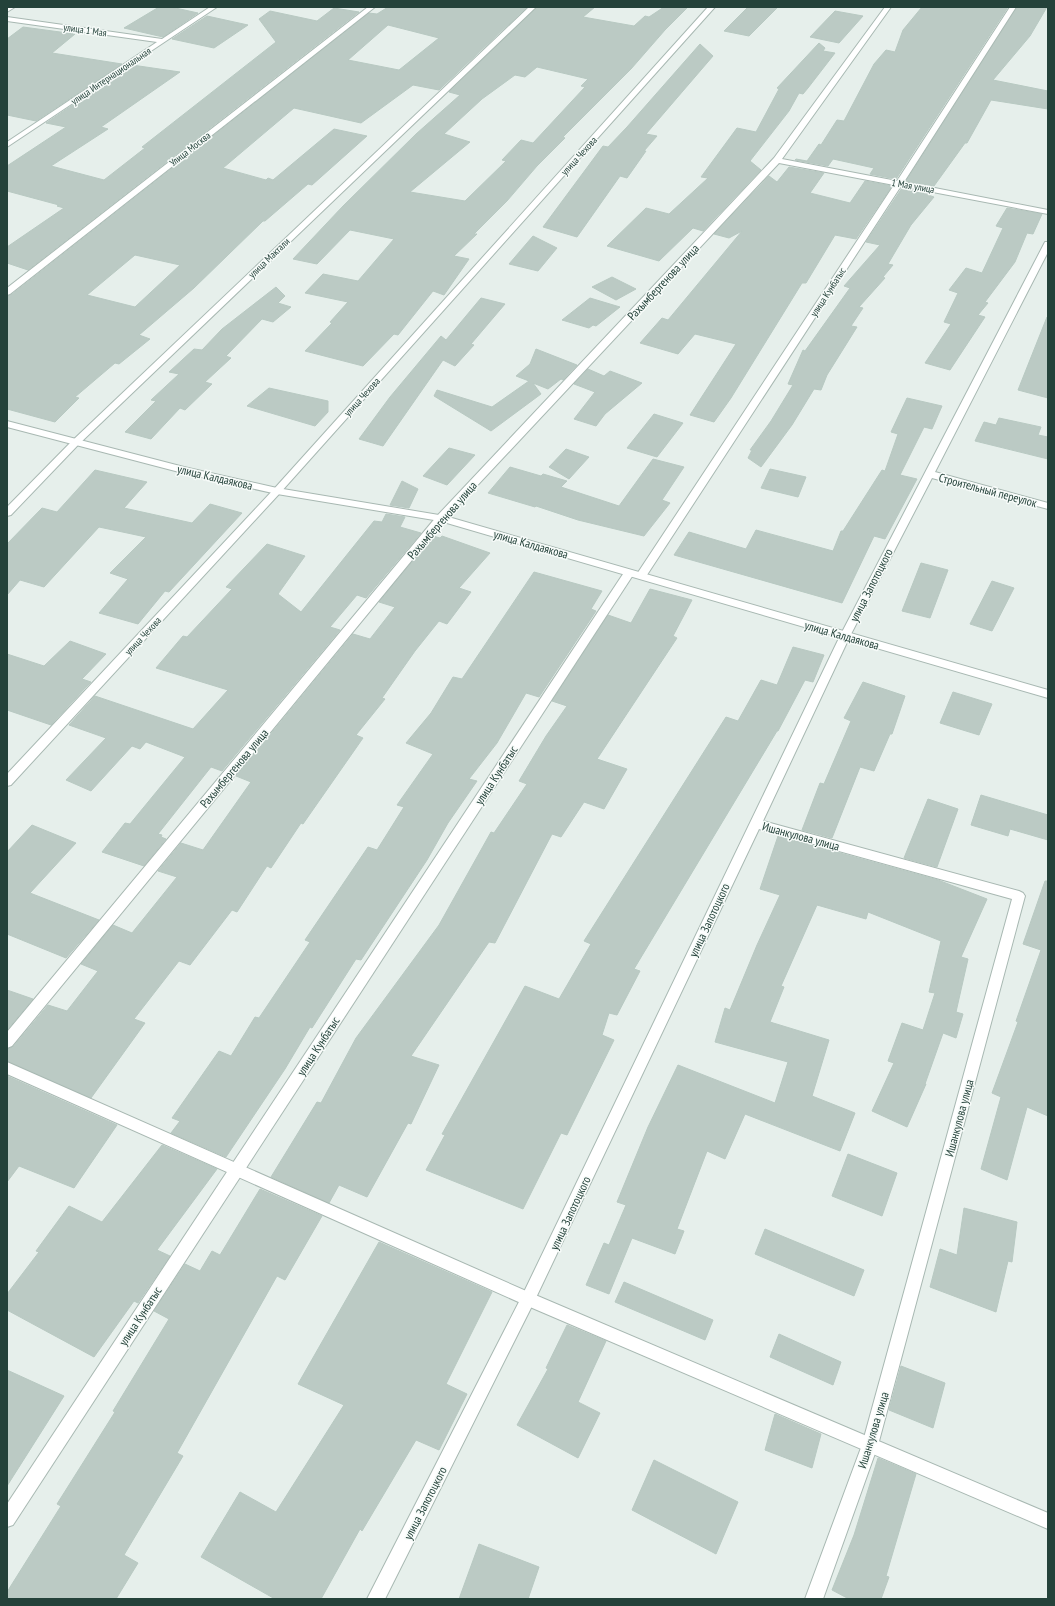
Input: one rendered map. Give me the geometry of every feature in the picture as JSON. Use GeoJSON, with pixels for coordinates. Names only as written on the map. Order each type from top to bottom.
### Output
{"type":"FeatureCollection","features":[{"type":"Feature","properties":{"kind":"street"},"geometry":{"type":"LineString","coordinates":[[7,10],[12,7]]}},
{"type":"Feature","properties":{"kind":"street","name":"улица Интернациональная"},"geometry":{"type":"LineString","coordinates":[[7,145],[214,7]]}},
{"type":"Feature","properties":{"kind":"street","name":"Улица Москва"},"geometry":{"type":"LineString","coordinates":[[7,292],[372,7]]}},
{"type":"Feature","properties":{"kind":"street","name":"улица Мактали"},"geometry":{"type":"LineString","coordinates":[[7,513],[75,443],[533,7]]}},
{"type":"Feature","properties":{"kind":"street","name":"улица Чехова"},"geometry":{"type":"LineString","coordinates":[[7,782],[277,491],[712,7]]}},
{"type":"Feature","properties":{"kind":"street","name":"Рахымбергенова улица"},"geometry":{"type":"LineString","coordinates":[[7,1042],[441,518],[777,160],[888,7]]}},
{"type":"Feature","properties":{"kind":"street","name":"улица Кунбатыс"},"geometry":{"type":"LineString","coordinates":[[7,1519],[236,1170],[899,183],[1013,7]]}},
{"type":"Feature","properties":{"kind":"street","name":"улица 1 Мая"},"geometry":{"type":"LineString","coordinates":[[7,19],[163,41]]}},
{"type":"Feature","properties":{"kind":"street","name":"1 Мая улица"},"geometry":{"type":"LineString","coordinates":[[777,160],[1048,212]]}},
{"type":"Feature","properties":{"kind":"street","name":"улица Запотоцкого"},"geometry":{"type":"LineString","coordinates":[[376,1599],[528,1300],[845,636],[1048,244]]}},
{"type":"Feature","properties":{"kind":"street","name":"улица Калдаякова"},"geometry":{"type":"LineString","coordinates":[[7,424],[183,470],[277,491],[441,518],[1048,694]]}},
{"type":"Feature","properties":{"kind":"street","name":"Строительный переулок"},"geometry":{"type":"LineString","coordinates":[[929,474],[1048,506]]}},
{"type":"Feature","properties":{"kind":"street","name":"Ишанкулова улица"},"geometry":{"type":"LineString","coordinates":[[755,823],[1019,896],[870,1445],[814,1599]]}},
{"type":"Feature","properties":{"kind":"street"},"geometry":{"type":"LineString","coordinates":[[7,1068],[528,1300],[1048,1521]]}},
{"type":"Feature","properties":{"kind":"building"},"geometry":{"type":"Polygon","coordinates":[[[159,7],[171,7],[198,13],[163,37],[124,28],[159,7]]]}},
{"type":"Feature","properties":{"kind":"building"},"geometry":{"type":"Polygon","coordinates":[[[388,7],[527,7],[439,90],[413,85],[361,123],[294,108],[223,168],[266,180],[268,178],[273,180],[334,129],[367,136],[312,185],[308,184],[265,221],[263,221],[194,288],[139,335],[150,339],[119,364],[115,363],[75,397],[79,398],[55,422],[7,409],[7,296],[11,295],[369,13],[377,14],[388,7]],[[388,25],[348,60],[399,70],[439,38],[388,25]],[[135,255],[87,295],[135,307],[180,265],[135,255]]]}},
{"type":"Feature","properties":{"kind":"building"},"geometry":{"type":"Polygon","coordinates":[[[537,7],[595,7],[583,17],[634,26],[645,16],[649,17],[664,7],[688,7],[665,30],[631,69],[563,137],[565,138],[537,166],[507,201],[474,234],[477,234],[454,256],[469,259],[444,295],[433,291],[398,335],[394,334],[363,366],[305,351],[332,323],[330,322],[348,302],[305,293],[323,274],[358,281],[394,239],[350,230],[317,264],[293,259],[343,206],[416,134],[460,95],[449,92],[537,7]],[[537,67],[525,77],[515,75],[482,99],[444,134],[470,142],[410,192],[465,201],[506,161],[502,160],[521,140],[533,143],[585,87],[581,86],[588,79],[537,67]]]}},
{"type":"Feature","properties":{"kind":"building"},"geometry":{"type":"Polygon","coordinates":[[[748,7],[778,7],[749,36],[724,31],[748,7]]]}},
{"type":"Feature","properties":{"kind":"building"},"geometry":{"type":"Polygon","coordinates":[[[922,7],[1008,7],[896,179],[870,174],[874,168],[833,159],[828,166],[795,160],[807,161],[819,144],[821,145],[837,120],[844,121],[874,64],[886,50],[895,52],[903,30],[922,7]]]}},
{"type":"Feature","properties":{"kind":"building"},"geometry":{"type":"Polygon","coordinates":[[[1017,7],[1047,7],[1030,36],[993,80],[1048,91],[1048,109],[991,100],[967,143],[965,143],[934,186],[906,181],[1017,7]]]}},
{"type":"Feature","properties":{"kind":"building"},"geometry":{"type":"Polygon","coordinates":[[[334,8],[359,12],[28,270],[7,263],[7,247],[64,208],[57,206],[59,205],[7,191],[7,166],[66,127],[46,123],[132,65],[180,72],[101,127],[108,129],[51,166],[104,180],[145,148],[142,147],[276,42],[259,19],[270,11],[317,21],[334,8]]]}},
{"type":"Feature","properties":{"kind":"building"},"geometry":{"type":"Polygon","coordinates":[[[835,11],[863,16],[839,43],[810,37],[835,11]]]}},
{"type":"Feature","properties":{"kind":"building"},"geometry":{"type":"Polygon","coordinates":[[[207,16],[248,25],[214,48],[172,39],[207,16]]]}},
{"type":"Feature","properties":{"kind":"building"},"geometry":{"type":"Polygon","coordinates":[[[23,27],[75,34],[52,53],[122,64],[36,121],[7,115],[7,39],[23,27]]]}},
{"type":"Feature","properties":{"kind":"building"},"geometry":{"type":"Polygon","coordinates":[[[819,43],[825,48],[823,51],[835,53],[803,94],[799,93],[789,111],[750,161],[761,170],[703,231],[693,228],[659,261],[607,246],[646,208],[669,214],[708,178],[701,177],[737,128],[756,132],[779,89],[777,88],[819,43]]]}},
{"type":"Feature","properties":{"kind":"building"},"geometry":{"type":"Polygon","coordinates":[[[700,44],[713,56],[646,134],[657,136],[644,151],[646,151],[627,178],[620,176],[577,237],[543,227],[603,146],[608,147],[700,44]]]}},
{"type":"Feature","properties":{"kind":"building"},"geometry":{"type":"Polygon","coordinates":[[[789,167],[824,173],[810,193],[850,203],[865,181],[892,186],[856,239],[835,235],[806,283],[802,283],[731,398],[714,422],[690,415],[736,344],[695,334],[678,354],[640,343],[662,318],[668,320],[742,231],[729,238],[714,234],[769,176],[777,182],[789,167]]]}},
{"type":"Feature","properties":{"kind":"building"},"geometry":{"type":"Polygon","coordinates":[[[902,188],[929,193],[928,195],[934,197],[911,225],[888,264],[893,265],[883,277],[885,278],[859,307],[863,308],[851,326],[857,327],[827,375],[821,390],[814,389],[792,425],[761,467],[748,458],[752,450],[750,450],[771,421],[793,385],[788,384],[803,350],[805,351],[850,288],[844,286],[880,245],[866,242],[902,188]]]}},
{"type":"Feature","properties":{"kind":"building"},"geometry":{"type":"Polygon","coordinates":[[[1007,208],[1042,214],[1033,234],[1027,233],[1015,262],[985,302],[988,303],[978,315],[985,317],[950,370],[925,363],[951,324],[944,322],[958,293],[949,290],[966,268],[982,273],[1003,228],[996,226],[1007,208]]]}},
{"type":"Feature","properties":{"kind":"building"},"geometry":{"type":"Polygon","coordinates":[[[533,236],[557,248],[538,271],[509,264],[533,236]]]}},
{"type":"Feature","properties":{"kind":"building"},"geometry":{"type":"Polygon","coordinates":[[[612,277],[636,289],[616,300],[592,287],[612,277]]]}},
{"type":"Feature","properties":{"kind":"building"},"geometry":{"type":"Polygon","coordinates":[[[276,287],[285,296],[278,303],[291,307],[273,322],[262,319],[226,356],[231,358],[205,382],[212,384],[185,410],[180,408],[151,439],[125,432],[156,401],[151,400],[179,374],[169,372],[194,349],[202,350],[222,329],[276,287]]]}},
{"type":"Feature","properties":{"kind":"building"},"geometry":{"type":"Polygon","coordinates":[[[481,298],[505,304],[471,344],[474,345],[455,366],[443,360],[383,446],[359,439],[390,397],[441,336],[446,340],[481,298]]]}},
{"type":"Feature","properties":{"kind":"building"},"geometry":{"type":"Polygon","coordinates":[[[590,298],[620,307],[596,326],[593,325],[589,328],[562,320],[590,298]]]}},
{"type":"Feature","properties":{"kind":"building"},"geometry":{"type":"Polygon","coordinates":[[[1048,317],[1048,398],[1018,390],[1048,317]]]}},
{"type":"Feature","properties":{"kind":"building"},"geometry":{"type":"Polygon","coordinates":[[[536,349],[577,365],[563,380],[561,379],[548,389],[533,383],[541,394],[491,431],[434,396],[437,390],[492,407],[529,381],[516,376],[530,364],[536,349]]]}},
{"type":"Feature","properties":{"kind":"building"},"geometry":{"type":"Polygon","coordinates":[[[588,369],[604,376],[610,371],[642,383],[605,414],[596,426],[574,419],[595,392],[574,384],[588,369]]]}},
{"type":"Feature","properties":{"kind":"building"},"geometry":{"type":"Polygon","coordinates":[[[269,388],[328,401],[328,412],[315,426],[247,406],[269,388]]]}},
{"type":"Feature","properties":{"kind":"building"},"geometry":{"type":"Polygon","coordinates":[[[907,398],[942,406],[932,429],[924,427],[900,475],[917,479],[885,539],[874,536],[842,603],[674,555],[689,532],[746,549],[756,530],[833,551],[841,531],[843,531],[882,470],[885,471],[898,434],[891,432],[907,398]]]}},
{"type":"Feature","properties":{"kind":"building"},"geometry":{"type":"Polygon","coordinates":[[[654,414],[683,423],[657,457],[627,448],[654,414]]]}},
{"type":"Feature","properties":{"kind":"building"},"geometry":{"type":"Polygon","coordinates":[[[999,418],[1041,427],[1038,435],[1048,437],[1048,459],[975,441],[984,422],[996,425],[999,418]]]}},
{"type":"Feature","properties":{"kind":"building"},"geometry":{"type":"Polygon","coordinates":[[[449,448],[475,455],[447,485],[423,476],[449,448]]]}},
{"type":"Feature","properties":{"kind":"building"},"geometry":{"type":"Polygon","coordinates":[[[566,449],[589,457],[569,479],[549,467],[566,449]]]}},
{"type":"Feature","properties":{"kind":"building"},"geometry":{"type":"Polygon","coordinates":[[[653,459],[684,467],[662,500],[670,503],[644,536],[578,520],[536,506],[535,507],[488,493],[510,467],[541,476],[543,474],[567,481],[561,487],[619,506],[653,459]]]}},
{"type":"Feature","properties":{"kind":"building"},"geometry":{"type":"Polygon","coordinates":[[[770,469],[806,477],[798,497],[761,488],[770,469]]]}},
{"type":"Feature","properties":{"kind":"building"},"geometry":{"type":"Polygon","coordinates":[[[95,470],[147,482],[124,508],[192,523],[210,504],[242,513],[169,592],[165,591],[138,624],[99,613],[128,579],[110,573],[146,537],[99,527],[44,587],[20,580],[7,595],[7,544],[42,508],[57,512],[95,470]]]}},
{"type":"Feature","properties":{"kind":"building"},"geometry":{"type":"Polygon","coordinates":[[[402,481],[418,489],[409,508],[390,505],[402,481]]]}},
{"type":"Feature","properties":{"kind":"building"},"geometry":{"type":"Polygon","coordinates":[[[386,514],[405,517],[400,527],[421,533],[366,598],[357,595],[330,627],[340,630],[222,771],[211,767],[158,834],[162,835],[161,837],[166,839],[144,866],[102,852],[125,823],[130,824],[185,757],[146,742],[140,749],[132,746],[91,791],[66,780],[106,738],[69,725],[95,696],[193,729],[228,690],[156,668],[183,636],[187,637],[232,589],[226,587],[267,544],[305,556],[278,594],[301,612],[374,521],[382,522],[386,514]]]}},
{"type":"Feature","properties":{"kind":"building"},"geometry":{"type":"Polygon","coordinates":[[[433,536],[440,538],[442,536],[490,553],[459,588],[471,592],[447,624],[439,621],[415,651],[382,698],[385,699],[356,735],[363,738],[303,824],[301,823],[271,868],[267,866],[237,912],[232,910],[190,965],[179,961],[134,1019],[145,1023],[91,1098],[7,1061],[7,1049],[13,1047],[48,1005],[67,1011],[98,971],[81,964],[113,925],[132,933],[177,877],[158,871],[181,843],[203,850],[251,782],[236,776],[353,634],[370,639],[395,607],[379,602],[433,536]]]}},
{"type":"Feature","properties":{"kind":"building"},"geometry":{"type":"Polygon","coordinates":[[[921,563],[948,570],[930,618],[902,611],[921,563]]]}},
{"type":"Feature","properties":{"kind":"building"},"geometry":{"type":"Polygon","coordinates":[[[534,572],[602,591],[591,609],[596,611],[539,697],[526,693],[497,743],[469,779],[477,781],[448,823],[427,860],[361,960],[356,959],[226,1157],[171,1133],[180,1121],[172,1118],[219,1051],[231,1056],[255,1017],[259,1018],[310,942],[305,940],[368,847],[377,850],[404,807],[397,805],[433,754],[406,743],[431,713],[453,677],[462,679],[534,572]]]}},
{"type":"Feature","properties":{"kind":"building"},"geometry":{"type":"Polygon","coordinates":[[[992,581],[1014,588],[992,631],[970,624],[992,581]]]}},
{"type":"Feature","properties":{"kind":"building"},"geometry":{"type":"Polygon","coordinates":[[[650,589],[692,600],[673,636],[677,638],[597,759],[627,769],[604,809],[584,802],[561,837],[552,834],[495,943],[489,942],[411,1056],[439,1065],[411,1124],[408,1123],[367,1197],[339,1185],[329,1203],[271,1177],[317,1102],[321,1103],[356,1038],[439,925],[491,832],[494,833],[527,784],[519,781],[546,736],[567,706],[552,701],[608,615],[631,623],[650,589]]]}},
{"type":"Feature","properties":{"kind":"building"},"geometry":{"type":"Polygon","coordinates":[[[70,641],[106,654],[82,679],[91,682],[51,725],[7,710],[7,654],[44,666],[70,641]]]}},
{"type":"Feature","properties":{"kind":"building"},"geometry":{"type":"Polygon","coordinates":[[[793,647],[824,655],[813,682],[805,680],[778,731],[634,969],[640,971],[617,1015],[609,1013],[602,1035],[614,1040],[567,1135],[561,1133],[523,1209],[426,1170],[445,1135],[442,1134],[525,986],[559,999],[591,944],[584,941],[726,717],[738,721],[761,680],[777,685],[793,647]]]}},
{"type":"Feature","properties":{"kind":"building"},"geometry":{"type":"Polygon","coordinates":[[[863,682],[905,696],[892,734],[890,734],[874,771],[860,767],[832,838],[802,830],[820,783],[824,784],[851,721],[844,718],[863,682]]]}},
{"type":"Feature","properties":{"kind":"building"},"geometry":{"type":"Polygon","coordinates":[[[953,692],[992,704],[979,735],[940,723],[953,692]]]}},
{"type":"Feature","properties":{"kind":"building"},"geometry":{"type":"Polygon","coordinates":[[[981,795],[1048,815],[1048,840],[1010,829],[1008,836],[971,825],[981,795]]]}},
{"type":"Feature","properties":{"kind":"building"},"geometry":{"type":"Polygon","coordinates":[[[928,799],[958,809],[937,867],[904,858],[928,799]]]}},
{"type":"Feature","properties":{"kind":"building"},"geometry":{"type":"Polygon","coordinates":[[[32,825],[76,843],[30,893],[99,920],[66,958],[7,934],[7,852],[32,825]]]}},
{"type":"Feature","properties":{"kind":"building"},"geometry":{"type":"Polygon","coordinates":[[[778,836],[938,880],[987,899],[961,957],[968,959],[956,1012],[963,1014],[956,1038],[943,1033],[926,1084],[907,1127],[872,1111],[894,1063],[888,1061],[902,1023],[923,1030],[935,993],[929,992],[941,941],[868,912],[866,919],[817,905],[781,986],[784,987],[770,1022],[829,1040],[812,1096],[855,1113],[840,1151],[745,1114],[725,1159],[707,1151],[677,1229],[684,1231],[675,1254],[632,1238],[609,1294],[586,1285],[604,1243],[609,1245],[626,1205],[617,1202],[648,1127],[678,1065],[775,1103],[788,1062],[715,1042],[725,1008],[730,1010],[780,895],[760,889],[778,836]]]}},
{"type":"Feature","properties":{"kind":"building"},"geometry":{"type":"Polygon","coordinates":[[[1045,881],[1048,881],[1048,1116],[1027,1107],[1007,1180],[981,1169],[1001,1097],[992,1093],[1018,1022],[1016,1021],[1041,950],[1023,944],[1045,881]]]}},
{"type":"Feature","properties":{"kind":"building"},"geometry":{"type":"Polygon","coordinates":[[[7,990],[33,999],[7,1030],[7,990]]]}},
{"type":"Feature","properties":{"kind":"building"},"geometry":{"type":"Polygon","coordinates":[[[7,1076],[117,1125],[74,1188],[19,1166],[7,1182],[7,1076]]]}},
{"type":"Feature","properties":{"kind":"building"},"geometry":{"type":"Polygon","coordinates":[[[162,1145],[217,1169],[157,1250],[170,1256],[138,1303],[134,1301],[94,1357],[7,1310],[7,1294],[39,1252],[36,1251],[69,1206],[102,1222],[162,1145]]]}},
{"type":"Feature","properties":{"kind":"building"},"geometry":{"type":"Polygon","coordinates":[[[848,1154],[897,1173],[882,1216],[832,1196],[848,1154]]]}},
{"type":"Feature","properties":{"kind":"building"},"geometry":{"type":"Polygon","coordinates":[[[260,1189],[322,1216],[285,1280],[277,1276],[177,1453],[183,1456],[124,1555],[138,1563],[116,1599],[7,1599],[7,1592],[61,1506],[57,1504],[115,1412],[113,1411],[169,1319],[154,1311],[185,1264],[200,1271],[212,1251],[220,1255],[260,1189]]]}},
{"type":"Feature","properties":{"kind":"building"},"geometry":{"type":"Polygon","coordinates":[[[964,1208],[1017,1222],[1012,1262],[1008,1261],[996,1312],[930,1287],[940,1249],[957,1255],[964,1208]]]}},
{"type":"Feature","properties":{"kind":"building"},"geometry":{"type":"Polygon","coordinates":[[[765,1229],[864,1270],[854,1296],[755,1254],[765,1229]]]}},
{"type":"Feature","properties":{"kind":"building"},"geometry":{"type":"Polygon","coordinates":[[[379,1242],[492,1292],[446,1384],[467,1394],[439,1450],[416,1440],[362,1531],[360,1529],[321,1599],[275,1599],[201,1557],[240,1492],[276,1512],[344,1405],[298,1384],[379,1242]]]}},
{"type":"Feature","properties":{"kind":"building"},"geometry":{"type":"Polygon","coordinates":[[[624,1282],[713,1320],[705,1340],[615,1302],[624,1282]]]}},
{"type":"Feature","properties":{"kind":"building"},"geometry":{"type":"Polygon","coordinates":[[[567,1325],[606,1341],[578,1402],[600,1413],[578,1458],[517,1425],[548,1369],[546,1368],[567,1325]]]}},
{"type":"Feature","properties":{"kind":"building"},"geometry":{"type":"Polygon","coordinates":[[[779,1334],[841,1362],[833,1385],[770,1357],[779,1334]]]}},
{"type":"Feature","properties":{"kind":"building"},"geometry":{"type":"Polygon","coordinates":[[[901,1366],[945,1383],[933,1428],[889,1410],[901,1366]]]}},
{"type":"Feature","properties":{"kind":"building"},"geometry":{"type":"Polygon","coordinates":[[[7,1370],[64,1396],[7,1486],[7,1370]]]}},
{"type":"Feature","properties":{"kind":"building"},"geometry":{"type":"Polygon","coordinates":[[[775,1414],[821,1434],[812,1468],[765,1450],[775,1414]]]}},
{"type":"Feature","properties":{"kind":"building"},"geometry":{"type":"Polygon","coordinates":[[[878,1458],[916,1474],[886,1576],[889,1577],[881,1599],[849,1599],[832,1590],[854,1535],[878,1458]]]}},
{"type":"Feature","properties":{"kind":"building"},"geometry":{"type":"Polygon","coordinates":[[[654,1460],[738,1502],[716,1554],[632,1510],[654,1460]]]}},
{"type":"Feature","properties":{"kind":"building"},"geometry":{"type":"Polygon","coordinates":[[[479,1544],[539,1567],[528,1599],[459,1599],[479,1544]]]}}]}
